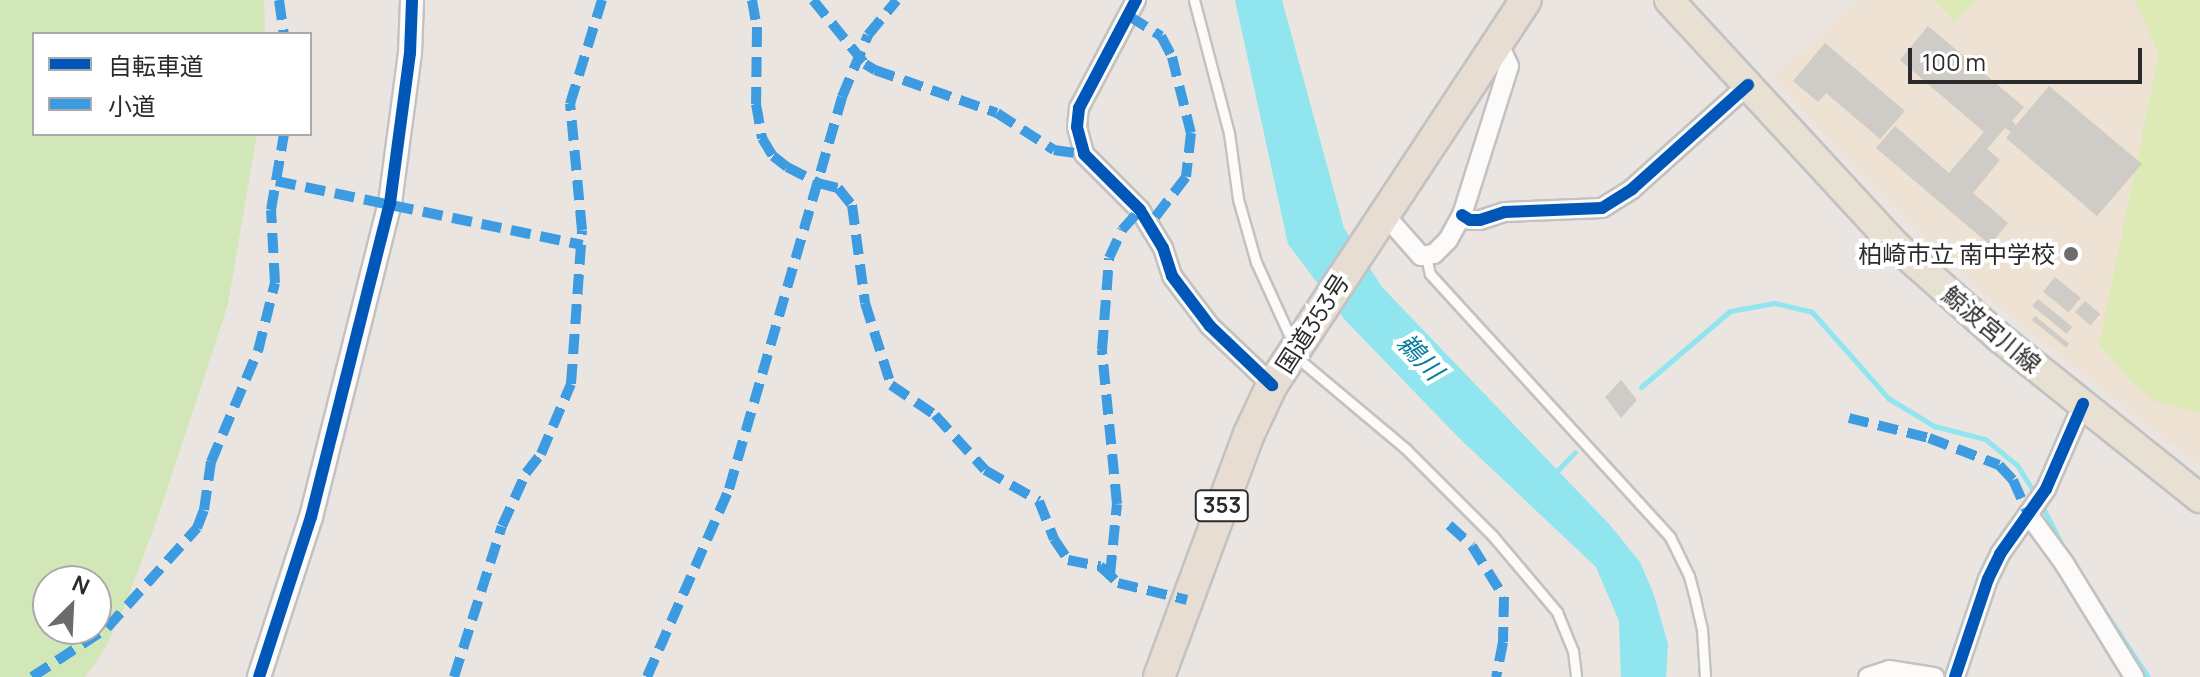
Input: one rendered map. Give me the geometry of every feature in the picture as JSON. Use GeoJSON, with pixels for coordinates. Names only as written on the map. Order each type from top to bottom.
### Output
{"type":"FeatureCollection","features":[{"type":"Feature","properties":{"kind":"highway","name":"国道353号"},"geometry":{"type":"LineString","coordinates":[[1159,677],[1249,434],[1272,385],[1526,0]]}},
{"type":"Feature","properties":{"kind":"main road","name":"鯨波宮川線"},"geometry":{"type":"LineString","coordinates":[[1669,0],[1894,244],[2000,338],[2200,498]]}},
{"type":"Feature","properties":{"kind":"street"},"geometry":{"type":"LineString","coordinates":[[259,677],[311,517],[386,218],[410,53],[412,0]]}},
{"type":"Feature","properties":{"kind":"street"},"geometry":{"type":"LineString","coordinates":[[1136,0],[1079,108],[1077,127],[1084,154],[1140,210],[1163,248],[1172,276],[1210,326],[1272,385]]}},
{"type":"Feature","properties":{"kind":"street"},"geometry":{"type":"LineString","coordinates":[[1382,218],[1407,244],[1426,257],[1448,240],[1462,215],[1509,66],[1499,45]]}},
{"type":"Feature","properties":{"kind":"street"},"geometry":{"type":"LineString","coordinates":[[1462,215],[1470,220],[1480,220],[1505,212],[1602,208],[1622,199],[1748,85]]}},
{"type":"Feature","properties":{"kind":"street"},"geometry":{"type":"LineString","coordinates":[[1955,677],[1988,579],[2046,489],[2083,404]]}},
{"type":"Feature","properties":{"kind":"street"},"geometry":{"type":"LineString","coordinates":[[2031,510],[2134,677]]}},
{"type":"Feature","properties":{"kind":"street"},"geometry":{"type":"LineString","coordinates":[[1868,677],[1889,670],[1934,677]]}},
{"type":"Feature","properties":{"kind":"lane"},"geometry":{"type":"LineString","coordinates":[[1194,0],[1229,133],[1238,199],[1252,251],[1296,348],[1406,449],[1492,535],[1557,612],[1573,651],[1576,677]]}},
{"type":"Feature","properties":{"kind":"lane"},"geometry":{"type":"LineString","coordinates":[[1426,257],[1430,274],[1670,537],[1689,576],[1695,599],[1702,629],[1705,677]]}},
{"type":"Feature","properties":{"kind":"shaded area","name":"柏崎市立 南中学校"},"geometry":{"type":"Polygon","coordinates":[[[1858,0],[2200,0],[2200,466],[1988,298],[1897,210],[1772,78],[1858,0]]]}},
{"type":"Feature","properties":{"kind":"green space"},"geometry":{"type":"Polygon","coordinates":[[[0,0],[264,0],[265,32],[32,32],[32,136],[257,136],[228,304],[161,508],[112,634],[112,565],[32,565],[32,645],[107,645],[85,677],[0,677],[0,0]]]}},
{"type":"Feature","properties":{"kind":"green space"},"geometry":{"type":"Polygon","coordinates":[[[1934,0],[1978,0],[1954,22],[1934,0]]]}},
{"type":"Feature","properties":{"kind":"green space"},"geometry":{"type":"Polygon","coordinates":[[[2135,0],[2200,0],[2200,413],[2155,401],[2128,379],[2099,344],[2159,54],[2135,0]]]}},
{"type":"Feature","properties":{"kind":"water","name":"鵜川"},"geometry":{"type":"Polygon","coordinates":[[[1235,0],[1282,0],[1344,228],[1382,287],[1609,524],[1640,562],[1654,595],[1668,644],[1666,677],[1621,677],[1619,621],[1596,567],[1460,439],[1345,320],[1288,244],[1235,0]]]}},
{"type":"Feature","properties":{"kind":"building"},"geometry":{"type":"Polygon","coordinates":[[[1928,26],[2024,107],[2012,121],[2016,125],[2049,86],[2142,164],[2097,216],[2006,138],[2011,132],[2005,128],[1987,149],[2000,160],[1973,193],[2008,223],[1990,245],[1876,148],[1895,126],[1949,173],[1984,132],[1900,60],[1928,26]]]}},
{"type":"Feature","properties":{"kind":"building"},"geometry":{"type":"Polygon","coordinates":[[[1825,43],[1905,111],[1880,139],[1826,93],[1818,102],[1793,81],[1825,43]]]}},
{"type":"Feature","properties":{"kind":"building"},"geometry":{"type":"Polygon","coordinates":[[[2055,277],[2081,298],[2069,313],[2043,292],[2055,277]]]}},
{"type":"Feature","properties":{"kind":"building"},"geometry":{"type":"Polygon","coordinates":[[[2038,299],[2072,327],[2067,334],[2032,306],[2038,299]]]}},
{"type":"Feature","properties":{"kind":"building"},"geometry":{"type":"Polygon","coordinates":[[[2085,301],[2100,314],[2090,325],[2075,312],[2085,301]]]}},
{"type":"Feature","properties":{"kind":"building"},"geometry":{"type":"Polygon","coordinates":[[[2035,316],[2069,344],[2066,348],[2032,320],[2035,316]]]}},
{"type":"Feature","properties":{"kind":"building"},"geometry":{"type":"Polygon","coordinates":[[[1621,380],[1637,400],[1621,418],[1605,397],[1621,380]]]}},
{"type":"Feature","properties":{"kind":"waterway"},"geometry":{"type":"LineString","coordinates":[[1641,387],[1730,311],[1774,303],[1812,312],[1888,398],[1934,426],[1985,439],[2017,465],[2036,496]]}},
{"type":"Feature","properties":{"kind":"waterway"},"geometry":{"type":"LineString","coordinates":[[1554,474],[1575,452]]}},
{"type":"Feature","properties":{"kind":"waterway"},"geometry":{"type":"LineString","coordinates":[[2041,504],[2064,549]]}},
{"type":"Feature","properties":{"kind":"waterway"},"geometry":{"type":"LineString","coordinates":[[2091,591],[2148,677]]}},
{"type":"Feature","properties":{"kind":"marked path"},"geometry":{"type":"LineString","coordinates":[[279,0],[284,32]]}},
{"type":"Feature","properties":{"kind":"marked path"},"geometry":{"type":"LineString","coordinates":[[454,677],[502,526],[526,473],[541,454],[571,384],[582,230],[570,104],[602,0]]}},
{"type":"Feature","properties":{"kind":"marked path"},"geometry":{"type":"LineString","coordinates":[[752,0],[757,27],[756,104],[762,138],[773,156],[787,167],[818,183],[838,188],[852,205],[865,303],[891,385],[935,415],[985,470],[1039,501],[1054,539],[1068,560],[1100,566],[1118,583],[1187,600]]}},
{"type":"Feature","properties":{"kind":"marked path"},"geometry":{"type":"LineString","coordinates":[[813,0],[865,64],[875,70],[997,113],[1054,150],[1084,154]]}},
{"type":"Feature","properties":{"kind":"marked path"},"geometry":{"type":"LineString","coordinates":[[647,677],[729,489],[842,97],[868,35],[897,0]]}},
{"type":"Feature","properties":{"kind":"marked path"},"geometry":{"type":"LineString","coordinates":[[1129,16],[1161,36],[1172,57],[1191,133],[1186,177],[1150,224]]}},
{"type":"Feature","properties":{"kind":"marked path"},"geometry":{"type":"LineString","coordinates":[[32,677],[107,628],[197,528],[204,510],[211,462],[258,351],[275,283],[271,210],[284,136]]}},
{"type":"Feature","properties":{"kind":"marked path"},"geometry":{"type":"LineString","coordinates":[[276,181],[582,245]]}},
{"type":"Feature","properties":{"kind":"marked path"},"geometry":{"type":"LineString","coordinates":[[1110,575],[1117,504],[1102,350],[1109,258],[1122,230],[1140,210]]}},
{"type":"Feature","properties":{"kind":"marked path"},"geometry":{"type":"LineString","coordinates":[[1849,418],[1929,438],[1999,465],[2013,480],[2028,514]]}},
{"type":"Feature","properties":{"kind":"marked path"},"geometry":{"type":"LineString","coordinates":[[1449,525],[1472,546],[1504,597],[1503,642],[1496,677]]}},
{"type":"Feature","properties":{"kind":"cycle path"},"geometry":{"type":"LineString","coordinates":[[259,677],[311,517],[390,203],[410,53],[412,0]]}},
{"type":"Feature","properties":{"kind":"cycle path"},"geometry":{"type":"LineString","coordinates":[[1136,0],[1079,108],[1077,127],[1084,154],[1140,210],[1163,248],[1172,276],[1210,326],[1272,385]]}},
{"type":"Feature","properties":{"kind":"cycle path"},"geometry":{"type":"LineString","coordinates":[[1462,215],[1470,220],[1480,220],[1505,212],[1602,208],[1632,189],[1748,85]]}},
{"type":"Feature","properties":{"kind":"cycle path"},"geometry":{"type":"LineString","coordinates":[[1955,677],[1988,579],[2000,554],[2046,489],[2083,404]]}},
{"type":"Feature","properties":{"kind":"place","name":"柏崎市立 南中学校"},"geometry":{"type":"Point","coordinates":[2071,254]}}]}
